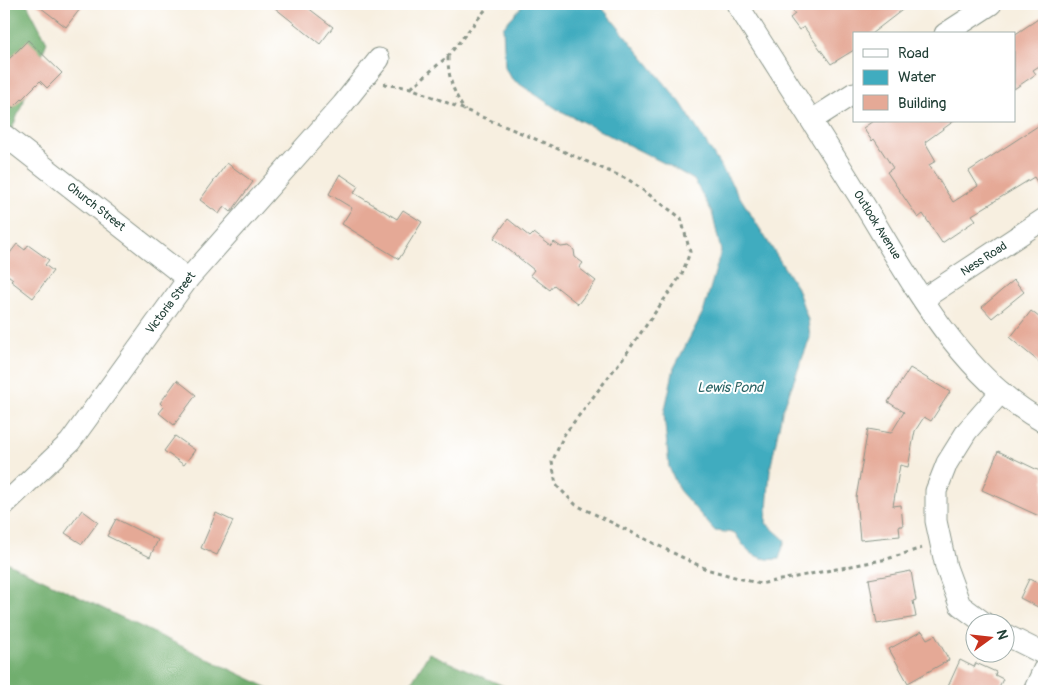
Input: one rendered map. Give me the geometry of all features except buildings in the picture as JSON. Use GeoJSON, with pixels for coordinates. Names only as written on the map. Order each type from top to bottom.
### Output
{"type":"FeatureCollection","features":[{"type":"Feature","properties":{"kind":"street","name":"Outlook Avenue"},"geometry":{"type":"LineString","coordinates":[[737,4],[812,120],[923,299],[977,371],[1001,392],[1044,422]]}},
{"type":"Feature","properties":{"kind":"street"},"geometry":{"type":"LineString","coordinates":[[948,32],[991,4]]}},
{"type":"Feature","properties":{"kind":"street","name":"Victoria Street"},"geometry":{"type":"LineString","coordinates":[[4,505],[70,442],[188,280],[343,104],[379,58]]}},
{"type":"Feature","properties":{"kind":"street"},"geometry":{"type":"LineString","coordinates":[[812,120],[853,94]]}},
{"type":"Feature","properties":{"kind":"street","name":"Church Street"},"geometry":{"type":"LineString","coordinates":[[4,135],[188,280]]}},
{"type":"Feature","properties":{"kind":"street","name":"Ness Road"},"geometry":{"type":"LineString","coordinates":[[923,299],[1044,219]]}},
{"type":"Feature","properties":{"kind":"street"},"geometry":{"type":"LineString","coordinates":[[969,612],[960,605],[946,567],[936,520],[936,491],[947,463],[967,431],[1001,392]]}},
{"type":"Feature","properties":{"kind":"street"},"geometry":{"type":"LineString","coordinates":[[1016,640],[1044,654]]}},
{"type":"Feature","properties":{"kind":"street"},"geometry":{"type":"LineString","coordinates":[[1034,691],[1044,669]]}},
{"type":"Feature","properties":{"kind":"path"},"geometry":{"type":"LineString","coordinates":[[411,88],[448,56],[490,4]]}},
{"type":"Feature","properties":{"kind":"path"},"geometry":{"type":"LineString","coordinates":[[448,56],[448,73],[454,94],[465,111]]}},
{"type":"Feature","properties":{"kind":"path"},"geometry":{"type":"LineString","coordinates":[[361,81],[411,88],[526,135],[629,180],[681,218],[690,252],[682,274],[626,354],[564,435],[552,462],[556,485],[576,505],[706,569],[760,584],[804,577],[859,563],[887,559],[941,543]]}},
{"type":"Feature","properties":{"kind":"green space"},"geometry":{"type":"Polygon","coordinates":[[[4,4],[27,4],[47,42],[4,149],[4,4]]]}},
{"type":"Feature","properties":{"kind":"green space"},"geometry":{"type":"Polygon","coordinates":[[[4,561],[275,691],[4,691],[4,561]]]}},
{"type":"Feature","properties":{"kind":"green space"},"geometry":{"type":"Polygon","coordinates":[[[429,653],[515,691],[406,691],[429,653]]]}},
{"type":"Feature","properties":{"kind":"water","name":"Lewis Pond"},"geometry":{"type":"Polygon","coordinates":[[[524,4],[599,4],[681,103],[797,288],[808,320],[810,338],[782,412],[770,470],[766,523],[785,540],[779,559],[758,557],[748,550],[735,533],[715,531],[679,490],[669,467],[664,414],[674,368],[704,310],[721,251],[712,212],[694,180],[557,109],[512,79],[505,68],[503,27],[524,4]]]}}]}
